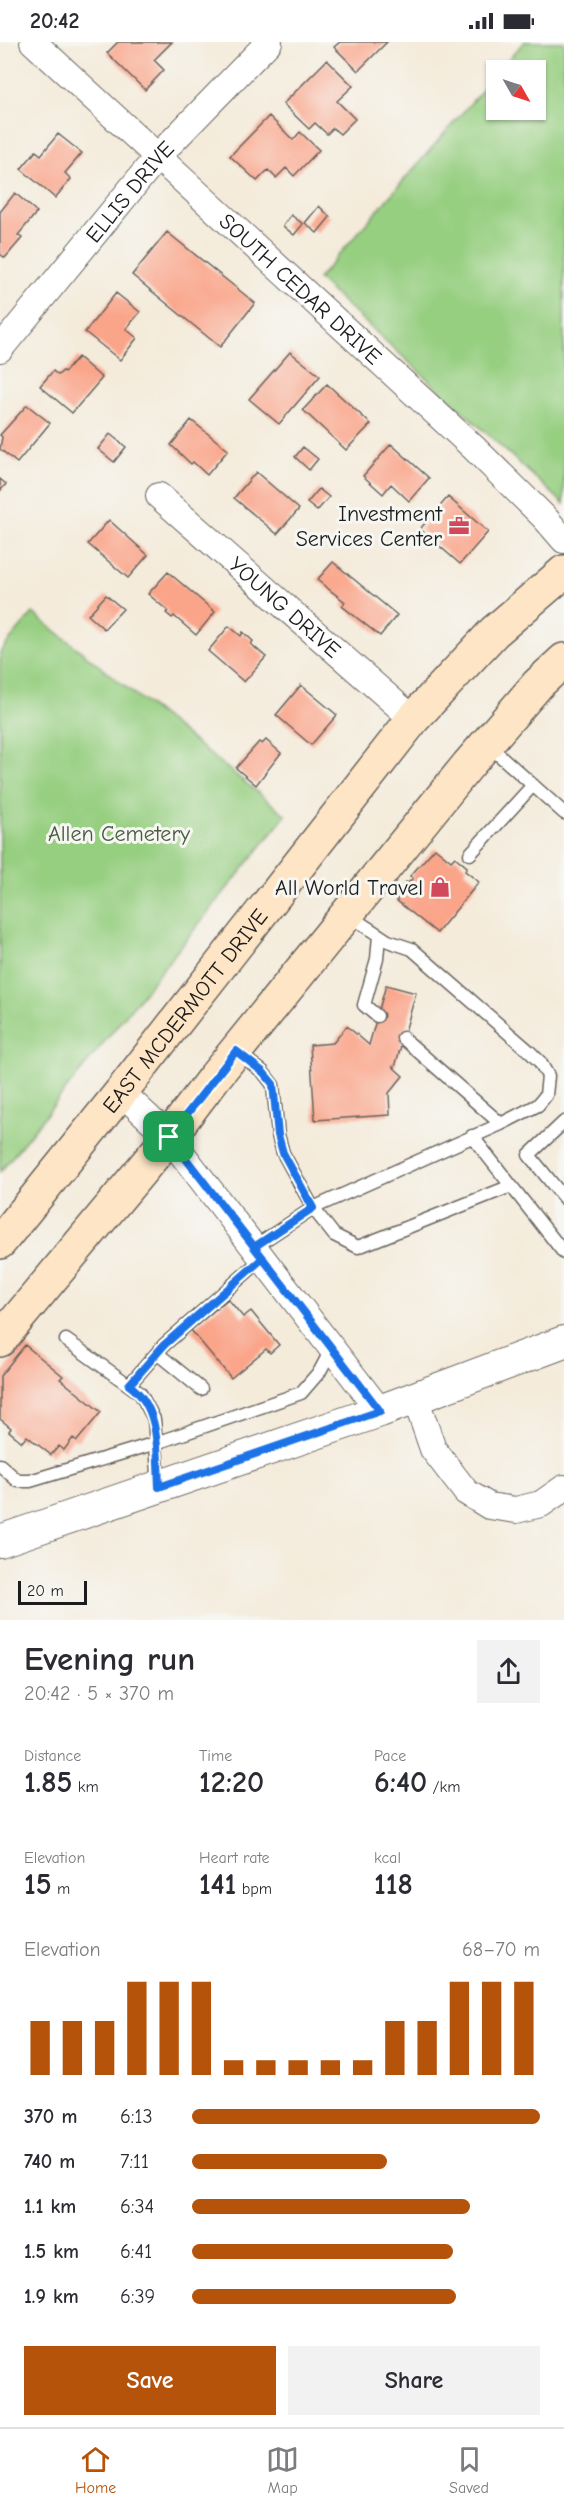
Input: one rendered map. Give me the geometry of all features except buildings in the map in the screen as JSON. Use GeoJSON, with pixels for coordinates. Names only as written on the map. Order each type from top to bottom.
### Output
{"type":"FeatureCollection","features":[{"type":"Feature","properties":{"kind":"main road","name":"EAST MCDERMOTT DRIVE"},"geometry":{"type":"LineString","coordinates":[[0,1242],[121,1092],[413,719],[494,632],[564,572]]}},
{"type":"Feature","properties":{"kind":"main road"},"geometry":{"type":"LineString","coordinates":[[0,1340],[169,1137],[236,1051],[486,744],[538,684],[564,660]]}},
{"type":"Feature","properties":{"kind":"street","name":"SOUTH CEDAR DRIVE"},"geometry":{"type":"LineString","coordinates":[[33,42],[474,448],[545,518],[564,540]]}},
{"type":"Feature","properties":{"kind":"street","name":"ELLIS DRIVE"},"geometry":{"type":"LineString","coordinates":[[0,349],[158,156],[269,42]]}},
{"type":"Feature","properties":{"kind":"street","name":"YOUNG DRIVE"},"geometry":{"type":"LineString","coordinates":[[159,496],[413,719]]}},
{"type":"Feature","properties":{"kind":"street"},"geometry":{"type":"LineString","coordinates":[[121,1092],[169,1137],[380,1411]]}},
{"type":"Feature","properties":{"kind":"street"},"geometry":{"type":"LineString","coordinates":[[0,1541],[380,1411],[564,1342]]}},
{"type":"Feature","properties":{"kind":"street"},"geometry":{"type":"LineString","coordinates":[[415,1397],[433,1449],[466,1492],[489,1506],[516,1510],[541,1504],[564,1488]]}},
{"type":"Feature","properties":{"kind":"lane"},"geometry":{"type":"LineString","coordinates":[[486,744],[564,813]]}},
{"type":"Feature","properties":{"kind":"lane"},"geometry":{"type":"LineString","coordinates":[[470,854],[534,785]]}},
{"type":"Feature","properties":{"kind":"lane"},"geometry":{"type":"LineString","coordinates":[[129,1385],[157,1353],[258,1253],[313,1208],[501,1124],[538,1105],[546,1095],[548,1076],[540,1062],[412,949],[388,941],[346,915]]}},
{"type":"Feature","properties":{"kind":"lane"},"geometry":{"type":"LineString","coordinates":[[377,1016],[364,1005],[377,958],[379,935]]}},
{"type":"Feature","properties":{"kind":"lane"},"geometry":{"type":"LineString","coordinates":[[403,1038],[501,1124]]}},
{"type":"Feature","properties":{"kind":"lane"},"geometry":{"type":"LineString","coordinates":[[236,1051],[263,1072],[273,1084],[278,1135],[283,1153],[313,1208],[334,1235],[358,1247],[511,1186]]}},
{"type":"Feature","properties":{"kind":"lane"},"geometry":{"type":"LineString","coordinates":[[561,1190],[529,1155],[564,1122]]}},
{"type":"Feature","properties":{"kind":"lane"},"geometry":{"type":"LineString","coordinates":[[472,1137],[564,1253]]}},
{"type":"Feature","properties":{"kind":"lane"},"geometry":{"type":"LineString","coordinates":[[66,1340],[141,1393],[154,1419],[159,1487]]}},
{"type":"Feature","properties":{"kind":"lane"},"geometry":{"type":"LineString","coordinates":[[0,1465],[18,1480],[30,1481],[156,1443],[301,1393],[320,1371],[332,1348]]}},
{"type":"Feature","properties":{"kind":"lane"},"geometry":{"type":"LineString","coordinates":[[157,1353],[201,1389]]}},
{"type":"Feature","properties":{"kind":"green space"},"geometry":{"type":"Polygon","coordinates":[[[524,42],[564,42],[564,504],[318,279],[486,86],[486,120],[546,120],[546,60],[508,60],[524,42]]]}},
{"type":"Feature","properties":{"kind":"green space","name":"Allen Cemetery"},"geometry":{"type":"Polygon","coordinates":[[[33,613],[286,815],[0,1172],[0,652],[33,613]]]}},
{"type":"Feature","properties":{"kind":"place","name":"Investment Services Center"},"geometry":{"type":"Point","coordinates":[459,526]}},
{"type":"Feature","properties":{"kind":"place","name":"All World Travel"},"geometry":{"type":"Point","coordinates":[440,887]}},
{"type":"Feature","properties":{"kind":"route"},"geometry":{"type":"LineString","coordinates":[[169,1137],[236,1051],[263,1072],[273,1084],[278,1135],[283,1153],[313,1208],[254,1247],[380,1411],[159,1487],[154,1419],[141,1393],[129,1385],[164,1345],[232,1285],[263,1258],[169,1137]]}}]}
